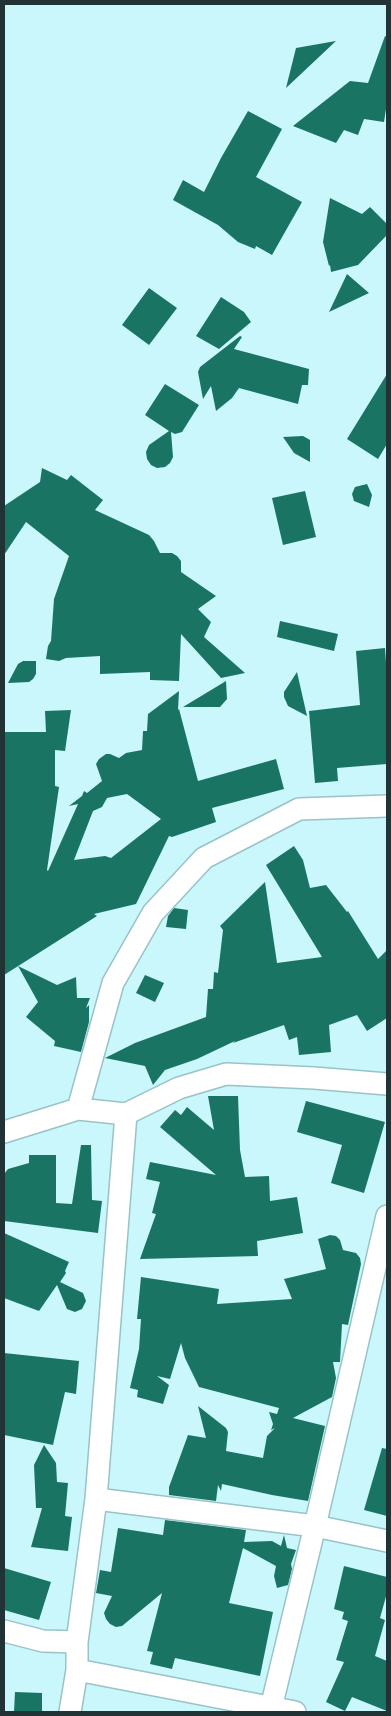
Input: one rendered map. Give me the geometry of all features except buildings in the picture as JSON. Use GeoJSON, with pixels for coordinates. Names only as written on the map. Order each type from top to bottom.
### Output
{"type":"FeatureCollection","features":[{"type":"Feature","properties":{"kind":"street"},"geometry":{"type":"LineString","coordinates":[[78,1109],[113,983],[153,913],[204,858],[299,810],[387,806]]}},
{"type":"Feature","properties":{"kind":"street"},"geometry":{"type":"LineString","coordinates":[[4,1132],[78,1109],[126,1114],[179,1088],[226,1074],[387,1084]]}},
{"type":"Feature","properties":{"kind":"street"},"geometry":{"type":"LineString","coordinates":[[70,1712],[77,1670],[77,1642],[96,1498],[126,1114]]}},
{"type":"Feature","properties":{"kind":"street"},"geometry":{"type":"LineString","coordinates":[[270,1710],[387,1216]]}},
{"type":"Feature","properties":{"kind":"street"},"geometry":{"type":"LineString","coordinates":[[96,1498],[315,1526],[387,1540]]}},
{"type":"Feature","properties":{"kind":"street"},"geometry":{"type":"LineString","coordinates":[[4,1631],[43,1641],[77,1642]]}},
{"type":"Feature","properties":{"kind":"street"},"geometry":{"type":"LineString","coordinates":[[77,1670],[270,1710],[295,1712]]}}]}
